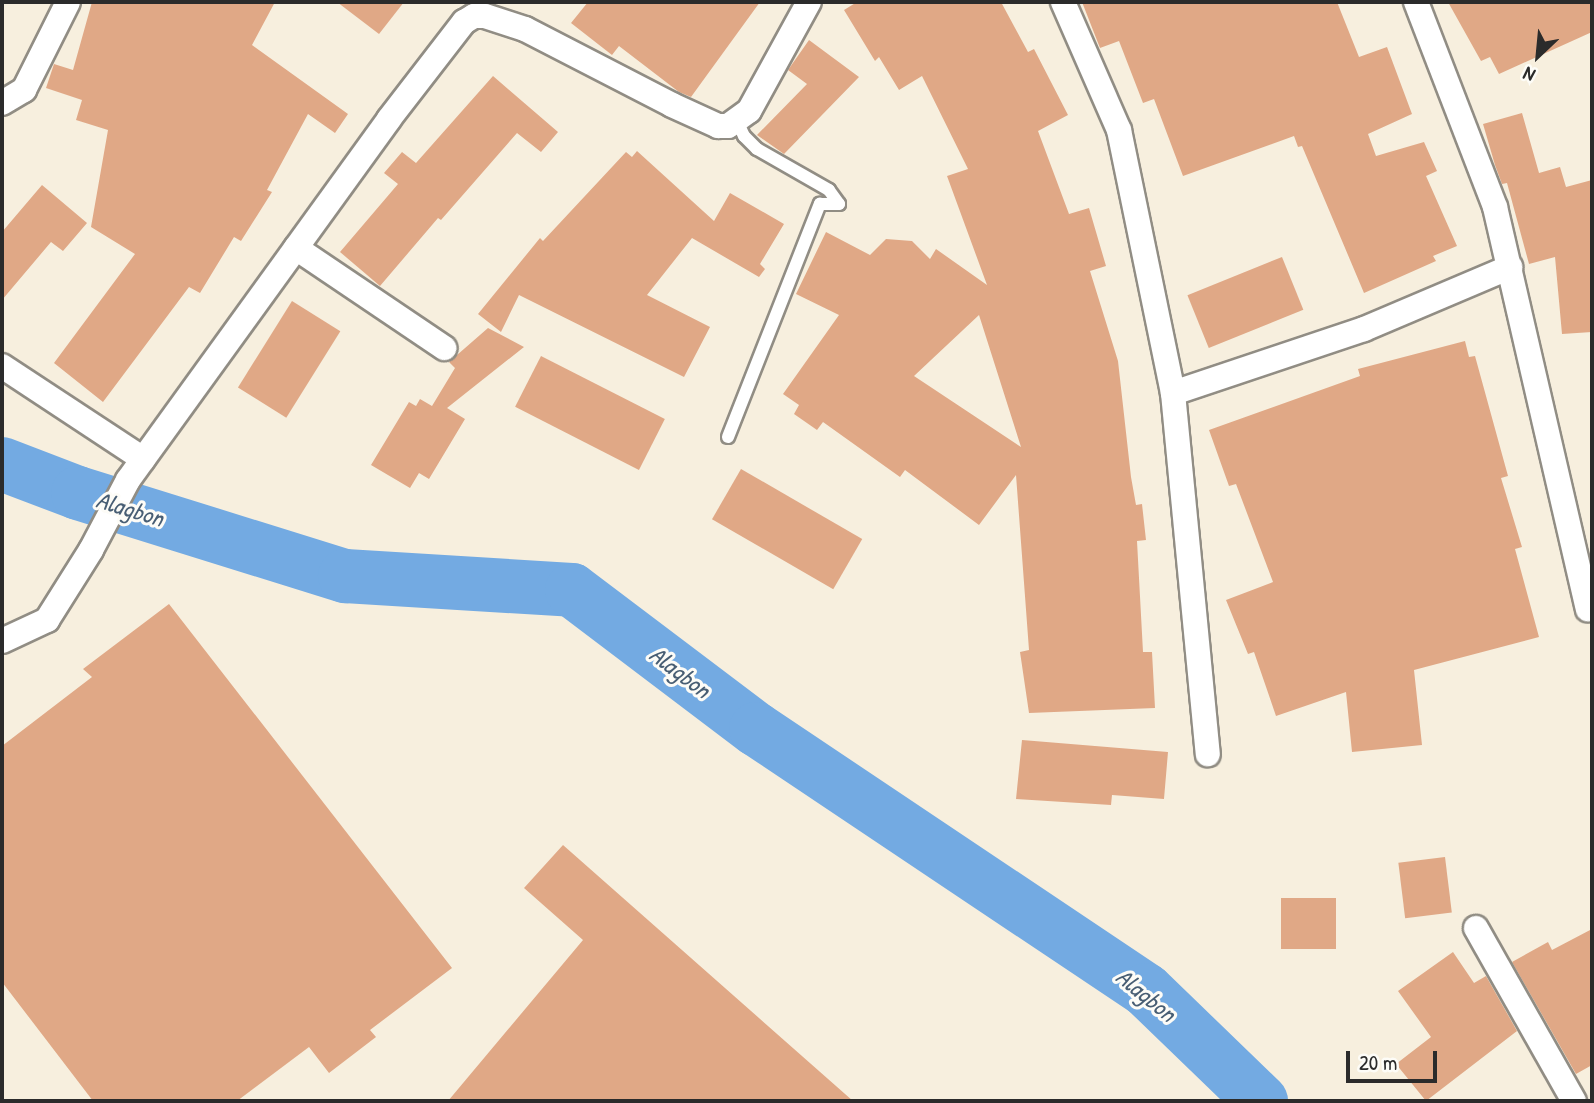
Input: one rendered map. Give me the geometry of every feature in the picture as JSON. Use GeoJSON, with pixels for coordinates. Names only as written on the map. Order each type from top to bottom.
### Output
{"type":"FeatureCollection","features":[{"type":"Feature","properties":{"kind":"street"},"geometry":{"type":"LineString","coordinates":[[2,103],[24,90],[68,2]]}},
{"type":"Feature","properties":{"kind":"street"},"geometry":{"type":"LineString","coordinates":[[2,641],[47,620],[91,550],[128,480],[397,108],[464,22],[474,16],[485,16],[525,29],[718,126],[728,126],[749,111],[809,2]]}},
{"type":"Feature","properties":{"kind":"street"},"geometry":{"type":"LineString","coordinates":[[1063,2],[1119,130],[1173,393],[1208,754]]}},
{"type":"Feature","properties":{"kind":"street"},"geometry":{"type":"LineString","coordinates":[[1416,2],[1495,207],[1588,609]]}},
{"type":"Feature","properties":{"kind":"street"},"geometry":{"type":"LineString","coordinates":[[296,248],[444,348]]}},
{"type":"Feature","properties":{"kind":"street"},"geometry":{"type":"LineString","coordinates":[[1173,393],[1364,329],[1510,267]]}},
{"type":"Feature","properties":{"kind":"street"},"geometry":{"type":"LineString","coordinates":[[2,366],[143,459]]}},
{"type":"Feature","properties":{"kind":"street"},"geometry":{"type":"LineString","coordinates":[[1476,928],[1574,1101]]}},
{"type":"Feature","properties":{"kind":"lane"},"geometry":{"type":"LineString","coordinates":[[728,437],[820,204],[839,204],[829,190],[757,149],[744,136],[737,121]]}},
{"type":"Feature","properties":{"kind":"building"},"geometry":{"type":"Polygon","coordinates":[[[92,2],[275,2],[252,45],[348,114],[335,133],[308,114],[267,190],[272,192],[241,241],[234,237],[200,293],[189,287],[103,402],[54,363],[135,254],[91,227],[108,130],[76,120],[82,100],[46,88],[54,64],[73,70],[92,2]]]}},
{"type":"Feature","properties":{"kind":"building"},"geometry":{"type":"Polygon","coordinates":[[[337,2],[404,2],[379,34],[337,2]]]}},
{"type":"Feature","properties":{"kind":"building"},"geometry":{"type":"Polygon","coordinates":[[[588,2],[760,2],[691,97],[679,92],[619,46],[612,55],[571,23],[588,2]]]}},
{"type":"Feature","properties":{"kind":"building"},"geometry":{"type":"Polygon","coordinates":[[[857,2],[1001,2],[1028,52],[1034,49],[1068,115],[1038,131],[1069,214],[1089,208],[1106,266],[1090,271],[1118,361],[1131,477],[1136,505],[1142,504],[1146,540],[1137,541],[1143,652],[1152,652],[1155,708],[1029,713],[1020,652],[1029,650],[1016,475],[979,525],[905,470],[900,477],[823,422],[817,430],[794,414],[799,405],[783,394],[839,315],[796,294],[826,232],[870,255],[886,239],[912,241],[930,259],[936,249],[987,285],[947,176],[968,169],[922,76],[899,90],[879,57],[875,61],[844,10],[857,2]],[[979,315],[914,376],[1021,447],[979,315]]]}},
{"type":"Feature","properties":{"kind":"building"},"geometry":{"type":"Polygon","coordinates":[[[1082,2],[1337,2],[1359,57],[1387,47],[1412,114],[1368,134],[1376,156],[1424,142],[1437,171],[1426,176],[1457,246],[1433,256],[1436,261],[1364,293],[1302,146],[1298,147],[1294,136],[1183,176],[1154,99],[1143,103],[1119,41],[1100,48],[1082,2]]]}},
{"type":"Feature","properties":{"kind":"building"},"geometry":{"type":"Polygon","coordinates":[[[1448,2],[1592,2],[1592,32],[1499,74],[1490,57],[1481,61],[1448,2]]]}},
{"type":"Feature","properties":{"kind":"building"},"geometry":{"type":"Polygon","coordinates":[[[809,40],[859,77],[784,154],[757,135],[807,84],[788,70],[809,40]]]}},
{"type":"Feature","properties":{"kind":"building"},"geometry":{"type":"Polygon","coordinates":[[[493,76],[558,132],[541,152],[517,133],[441,220],[438,218],[380,286],[340,252],[398,184],[384,173],[402,152],[416,163],[493,76]]]}},
{"type":"Feature","properties":{"kind":"building"},"geometry":{"type":"Polygon","coordinates":[[[1522,113],[1539,173],[1560,167],[1566,187],[1592,180],[1592,332],[1562,334],[1555,257],[1529,264],[1507,183],[1502,184],[1495,165],[1483,124],[1522,113]]]}},
{"type":"Feature","properties":{"kind":"building"},"geometry":{"type":"Polygon","coordinates":[[[637,151],[714,221],[730,193],[784,224],[760,264],[765,269],[759,277],[692,238],[647,295],[710,327],[684,377],[519,295],[501,332],[478,314],[540,238],[543,241],[626,152],[632,157],[637,151]]]}},
{"type":"Feature","properties":{"kind":"building"},"geometry":{"type":"Polygon","coordinates":[[[42,185],[87,223],[63,251],[51,242],[2,300],[2,232],[42,185]]]}},
{"type":"Feature","properties":{"kind":"building"},"geometry":{"type":"Polygon","coordinates":[[[1282,257],[1303,310],[1209,348],[1187,295],[1282,257]]]}},
{"type":"Feature","properties":{"kind":"building"},"geometry":{"type":"Polygon","coordinates":[[[292,301],[340,331],[286,418],[238,388],[292,301]]]}},
{"type":"Feature","properties":{"kind":"building"},"geometry":{"type":"Polygon","coordinates":[[[488,328],[524,347],[447,408],[465,419],[429,479],[419,473],[410,488],[371,465],[409,402],[416,406],[420,399],[432,406],[455,368],[449,362],[488,328]]]}},
{"type":"Feature","properties":{"kind":"building"},"geometry":{"type":"Polygon","coordinates":[[[1465,341],[1469,357],[1475,356],[1508,476],[1501,478],[1522,547],[1515,549],[1539,637],[1414,670],[1422,745],[1352,752],[1346,692],[1276,716],[1254,652],[1248,654],[1226,600],[1273,582],[1236,484],[1229,486],[1209,430],[1360,376],[1358,369],[1465,341]]]}},
{"type":"Feature","properties":{"kind":"building"},"geometry":{"type":"Polygon","coordinates":[[[541,356],[665,419],[639,470],[515,407],[541,356]]]}},
{"type":"Feature","properties":{"kind":"building"},"geometry":{"type":"Polygon","coordinates":[[[741,469],[862,539],[833,589],[712,519],[741,469]]]}},
{"type":"Feature","properties":{"kind":"building"},"geometry":{"type":"Polygon","coordinates":[[[169,604],[452,968],[370,1030],[376,1037],[329,1073],[309,1047],[237,1101],[93,1101],[2,982],[2,746],[92,677],[83,669],[169,604]]]}},
{"type":"Feature","properties":{"kind":"building"},"geometry":{"type":"Polygon","coordinates":[[[1022,740],[1168,752],[1164,799],[1112,795],[1111,805],[1016,799],[1022,740]]]}},
{"type":"Feature","properties":{"kind":"building"},"geometry":{"type":"Polygon","coordinates":[[[563,845],[853,1101],[448,1101],[583,940],[524,888],[563,845]]]}},
{"type":"Feature","properties":{"kind":"building"},"geometry":{"type":"Polygon","coordinates":[[[1445,857],[1452,913],[1405,918],[1398,863],[1445,857]]]}},
{"type":"Feature","properties":{"kind":"building"},"geometry":{"type":"Polygon","coordinates":[[[1281,898],[1336,898],[1336,949],[1281,949],[1281,898]]]}},
{"type":"Feature","properties":{"kind":"building"},"geometry":{"type":"Polygon","coordinates":[[[1592,929],[1592,1065],[1576,1074],[1512,962],[1548,942],[1552,950],[1592,929]]]}},
{"type":"Feature","properties":{"kind":"building"},"geometry":{"type":"Polygon","coordinates":[[[1453,952],[1474,983],[1486,976],[1517,1031],[1426,1101],[1396,1064],[1431,1037],[1398,991],[1453,952]]]}},
{"type":"Feature","properties":{"kind":"waterway","name":"Alagbon"},"geometry":{"type":"LineString","coordinates":[[2,464],[78,493],[345,576],[572,590],[756,729],[1146,990],[1261,1101]]}}]}
